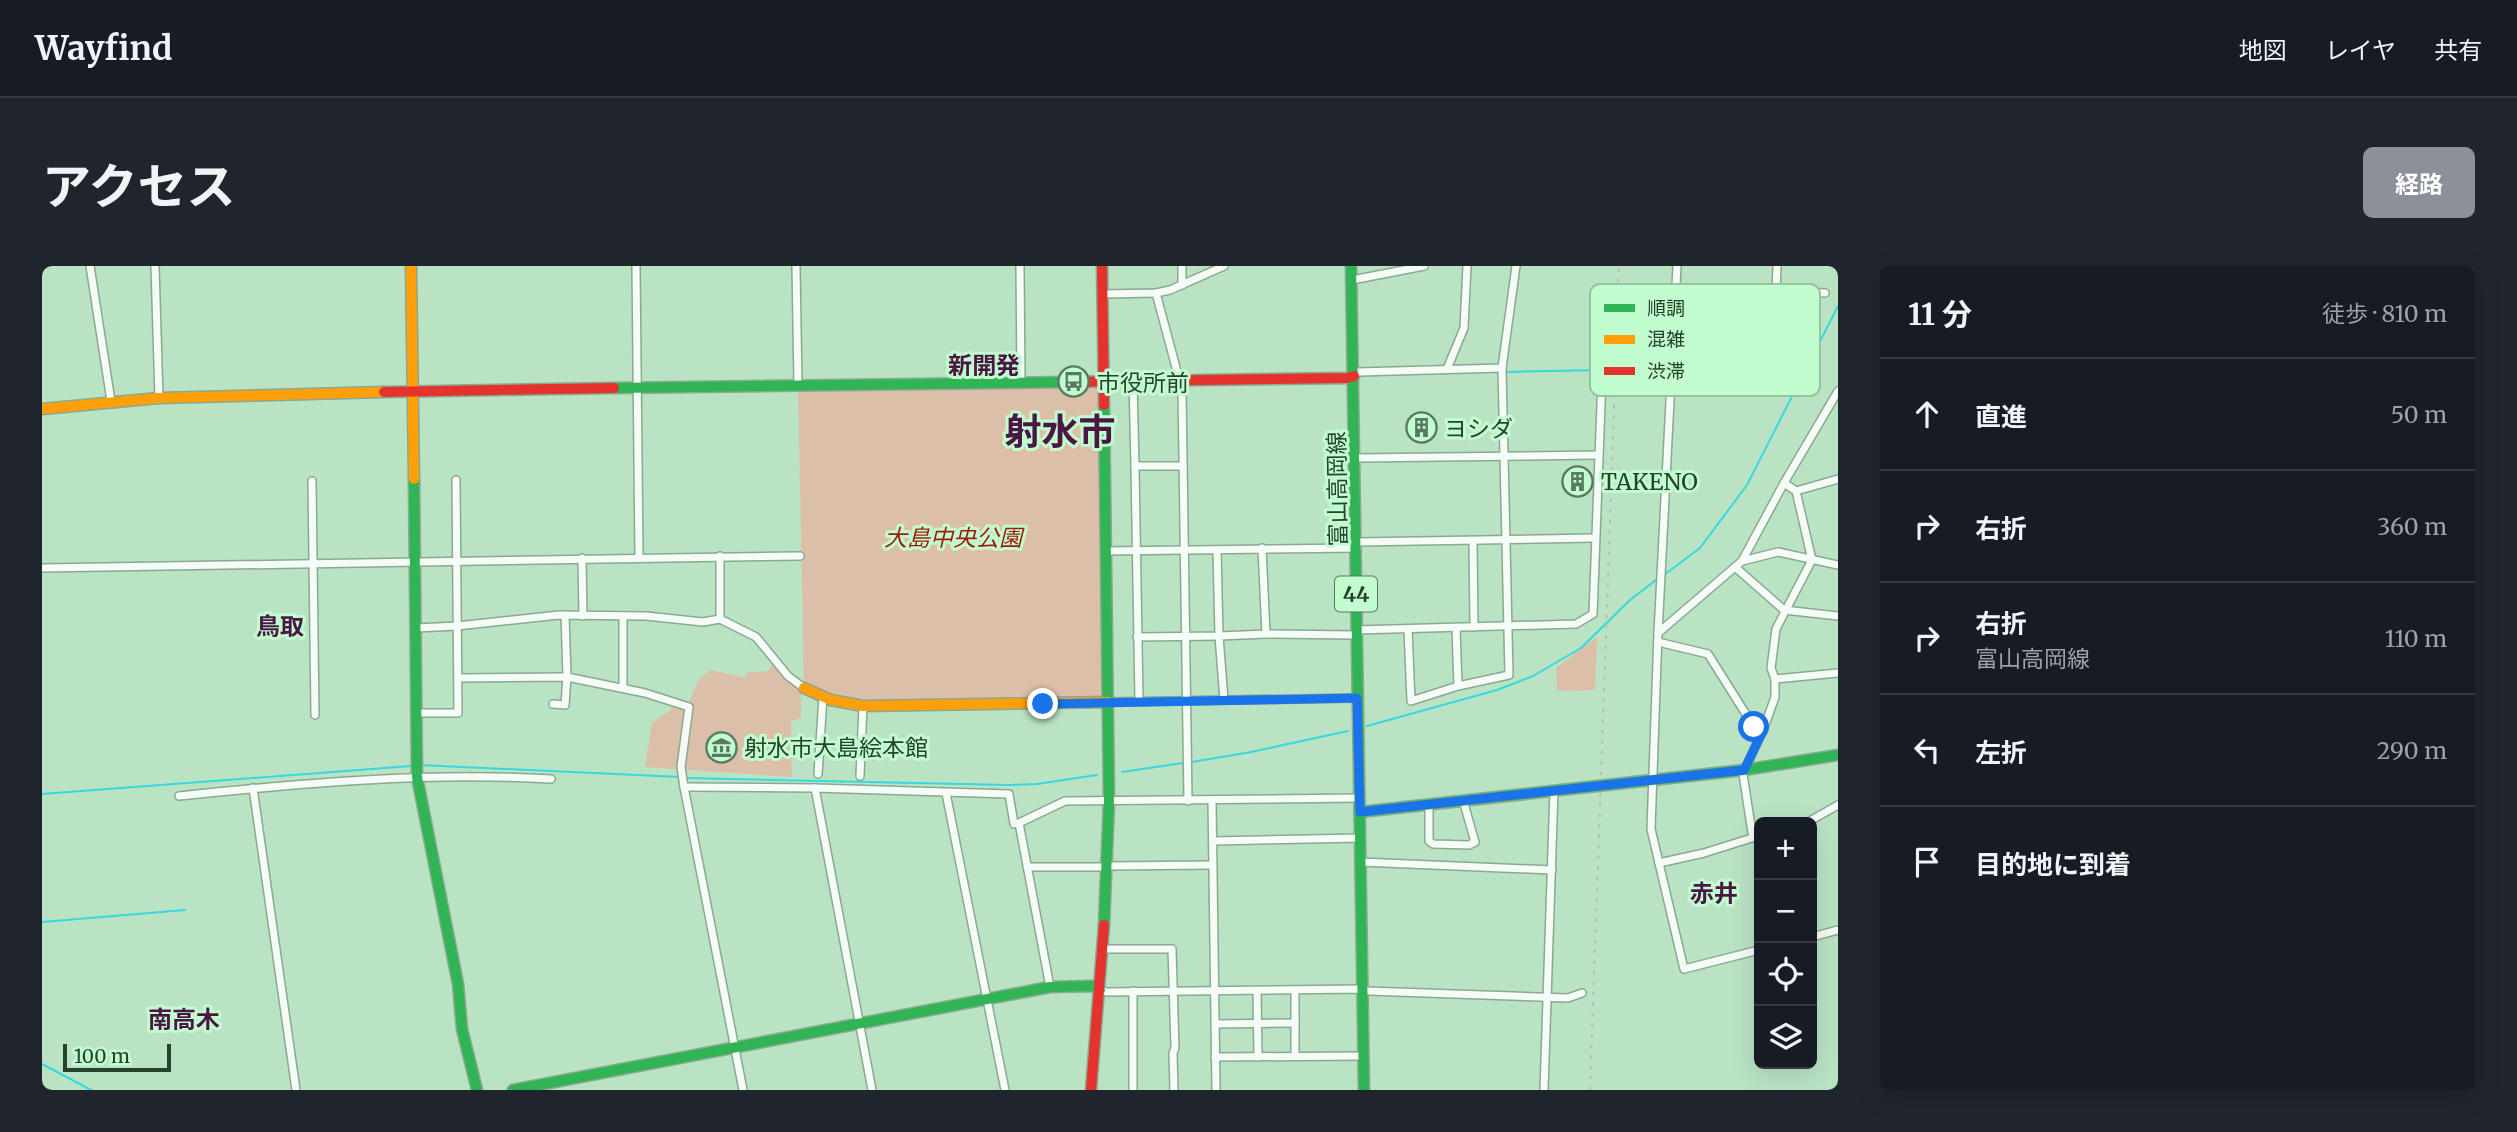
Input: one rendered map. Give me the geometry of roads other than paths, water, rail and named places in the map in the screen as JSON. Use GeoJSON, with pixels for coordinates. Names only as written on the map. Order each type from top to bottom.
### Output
{"type":"FeatureCollection","features":[{"type":"Feature","properties":{"kind":"street"},"geometry":{"type":"LineString","coordinates":[[90,266],[111,401]]}},
{"type":"Feature","properties":{"kind":"street"},"geometry":{"type":"LineString","coordinates":[[155,266],[159,398]]}},
{"type":"Feature","properties":{"kind":"street"},"geometry":{"type":"LineString","coordinates":[[411,266],[417,777],[458,984],[462,1028],[477,1090]]}},
{"type":"Feature","properties":{"kind":"street"},"geometry":{"type":"LineString","coordinates":[[636,266],[639,557]]}},
{"type":"Feature","properties":{"kind":"street"},"geometry":{"type":"LineString","coordinates":[[796,266],[798,386]]}},
{"type":"Feature","properties":{"kind":"street"},"geometry":{"type":"LineString","coordinates":[[1020,266],[1021,382]]}},
{"type":"Feature","properties":{"kind":"street"},"geometry":{"type":"LineString","coordinates":[[1091,1090],[1103,948],[1109,801],[1102,266]]}},
{"type":"Feature","properties":{"kind":"street"},"geometry":{"type":"LineString","coordinates":[[1182,266],[1182,285]]}},
{"type":"Feature","properties":{"kind":"street"},"geometry":{"type":"LineString","coordinates":[[1102,294],[1156,293],[1182,285],[1224,266]]}},
{"type":"Feature","properties":{"kind":"street","name":"富山高岡線"},"geometry":{"type":"LineString","coordinates":[[1351,266],[1364,1090]]}},
{"type":"Feature","properties":{"kind":"street"},"geometry":{"type":"LineString","coordinates":[[1352,281],[1424,266]]}},
{"type":"Feature","properties":{"kind":"street"},"geometry":{"type":"LineString","coordinates":[[1447,369],[1464,328],[1467,266]]}},
{"type":"Feature","properties":{"kind":"street"},"geometry":{"type":"LineString","coordinates":[[1408,629],[1411,701],[1458,686],[1509,675],[1502,368],[1516,266]]}},
{"type":"Feature","properties":{"kind":"street"},"geometry":{"type":"LineString","coordinates":[[1675,284],[1676,266]]}},
{"type":"Feature","properties":{"kind":"street"},"geometry":{"type":"LineString","coordinates":[[1776,284],[1777,266]]}},
{"type":"Feature","properties":{"kind":"street"},"geometry":{"type":"LineString","coordinates":[[1156,293],[1180,380],[1188,801]]}},
{"type":"Feature","properties":{"kind":"street"},"geometry":{"type":"LineString","coordinates":[[1820,293],[1825,293]]}},
{"type":"Feature","properties":{"kind":"street"},"geometry":{"type":"LineString","coordinates":[[42,409],[159,398],[412,391],[1348,378],[1358,372],[1502,368]]}},
{"type":"Feature","properties":{"kind":"street"},"geometry":{"type":"LineString","coordinates":[[1133,382],[1139,701]]}},
{"type":"Feature","properties":{"kind":"street"},"geometry":{"type":"LineString","coordinates":[[1658,633],[1742,561],[1838,391]]}},
{"type":"Feature","properties":{"kind":"street"},"geometry":{"type":"LineString","coordinates":[[1137,637],[1576,624],[1593,614],[1602,396]]}},
{"type":"Feature","properties":{"kind":"street"},"geometry":{"type":"LineString","coordinates":[[1670,396],[1651,829],[1684,968],[1754,951]]}},
{"type":"Feature","properties":{"kind":"street"},"geometry":{"type":"LineString","coordinates":[[1356,458],[1600,455]]}},
{"type":"Feature","properties":{"kind":"street"},"geometry":{"type":"LineString","coordinates":[[1135,466],[1183,466]]}},
{"type":"Feature","properties":{"kind":"street"},"geometry":{"type":"LineString","coordinates":[[1796,491],[1838,479]]}},
{"type":"Feature","properties":{"kind":"street"},"geometry":{"type":"LineString","coordinates":[[416,713],[458,713],[456,480]]}},
{"type":"Feature","properties":{"kind":"street"},"geometry":{"type":"LineString","coordinates":[[312,481],[316,715]]}},
{"type":"Feature","properties":{"kind":"street"},"geometry":{"type":"LineString","coordinates":[[1754,835],[1743,774],[1762,733],[1774,697],[1775,679],[1771,668],[1776,629],[1812,560],[1796,491],[1784,483]]}},
{"type":"Feature","properties":{"kind":"street"},"geometry":{"type":"LineString","coordinates":[[1106,551],[1595,538]]}},
{"type":"Feature","properties":{"kind":"street"},"geometry":{"type":"LineString","coordinates":[[1473,541],[1474,627]]}},
{"type":"Feature","properties":{"kind":"street"},"geometry":{"type":"LineString","coordinates":[[1262,548],[1266,634]]}},
{"type":"Feature","properties":{"kind":"street"},"geometry":{"type":"LineString","coordinates":[[1217,550],[1224,700]]}},
{"type":"Feature","properties":{"kind":"street"},"geometry":{"type":"LineString","coordinates":[[1742,561],[1778,552],[1838,565]]}},
{"type":"Feature","properties":{"kind":"street"},"geometry":{"type":"LineString","coordinates":[[720,556],[720,619]]}},
{"type":"Feature","properties":{"kind":"street"},"geometry":{"type":"LineString","coordinates":[[42,568],[800,556]]}},
{"type":"Feature","properties":{"kind":"street"},"geometry":{"type":"LineString","coordinates":[[582,558],[583,616]]}},
{"type":"Feature","properties":{"kind":"street"},"geometry":{"type":"LineString","coordinates":[[1735,567],[1784,610],[1838,617]]}},
{"type":"Feature","properties":{"kind":"street"},"geometry":{"type":"LineString","coordinates":[[416,628],[565,615],[646,616],[703,622],[720,619],[756,637],[788,676],[804,688],[849,705],[1357,698]]}},
{"type":"Feature","properties":{"kind":"street"},"geometry":{"type":"LineString","coordinates":[[553,704],[565,705],[565,615]]}},
{"type":"Feature","properties":{"kind":"street"},"geometry":{"type":"LineString","coordinates":[[622,688],[623,616]]}},
{"type":"Feature","properties":{"kind":"street"},"geometry":{"type":"LineString","coordinates":[[1456,628],[1458,686]]}},
{"type":"Feature","properties":{"kind":"street"},"geometry":{"type":"LineString","coordinates":[[1658,642],[1709,654],[1754,727],[1762,733]]}},
{"type":"Feature","properties":{"kind":"street"},"geometry":{"type":"LineString","coordinates":[[1775,679],[1838,673]]}},
{"type":"Feature","properties":{"kind":"street"},"geometry":{"type":"LineString","coordinates":[[459,678],[567,677],[622,688],[689,707],[681,767],[743,1090]]}},
{"type":"Feature","properties":{"kind":"street"},"geometry":{"type":"LineString","coordinates":[[818,774],[823,697]]}},
{"type":"Feature","properties":{"kind":"street"},"geometry":{"type":"LineString","coordinates":[[860,776],[863,706]]}},
{"type":"Feature","properties":{"kind":"street"},"geometry":{"type":"LineString","coordinates":[[1360,812],[1744,770],[1838,755]]}},
{"type":"Feature","properties":{"kind":"street"},"geometry":{"type":"LineString","coordinates":[[179,796],[417,777],[472,775],[551,779]]}},
{"type":"Feature","properties":{"kind":"street"},"geometry":{"type":"LineString","coordinates":[[684,787],[1009,794],[1014,824]]}},
{"type":"Feature","properties":{"kind":"street"},"geometry":{"type":"LineString","coordinates":[[253,788],[296,1090]]}},
{"type":"Feature","properties":{"kind":"street"},"geometry":{"type":"LineString","coordinates":[[815,788],[872,1090]]}},
{"type":"Feature","properties":{"kind":"street"},"geometry":{"type":"LineString","coordinates":[[1544,1090],[1555,790]]}},
{"type":"Feature","properties":{"kind":"street"},"geometry":{"type":"LineString","coordinates":[[946,793],[1005,1090]]}},
{"type":"Feature","properties":{"kind":"street"},"geometry":{"type":"LineString","coordinates":[[1050,987],[1018,822],[1065,801],[1360,798]]}},
{"type":"Feature","properties":{"kind":"street"},"geometry":{"type":"LineString","coordinates":[[1212,800],[1216,1090]]}},
{"type":"Feature","properties":{"kind":"street"},"geometry":{"type":"LineString","coordinates":[[1429,804],[1429,841],[1433,844],[1469,845],[1475,842],[1463,800]]}},
{"type":"Feature","properties":{"kind":"street"},"geometry":{"type":"LineString","coordinates":[[1817,817],[1838,805]]}},
{"type":"Feature","properties":{"kind":"street"},"geometry":{"type":"LineString","coordinates":[[1213,841],[1360,838]]}},
{"type":"Feature","properties":{"kind":"street"},"geometry":{"type":"LineString","coordinates":[[1659,863],[1754,841]]}},
{"type":"Feature","properties":{"kind":"street"},"geometry":{"type":"LineString","coordinates":[[1361,862],[1552,870]]}},
{"type":"Feature","properties":{"kind":"street"},"geometry":{"type":"LineString","coordinates":[[1027,867],[1213,865]]}},
{"type":"Feature","properties":{"kind":"street"},"geometry":{"type":"LineString","coordinates":[[1817,936],[1838,930]]}},
{"type":"Feature","properties":{"kind":"street"},"geometry":{"type":"LineString","coordinates":[[1103,948],[1172,949],[1174,1090]]}},
{"type":"Feature","properties":{"kind":"street"},"geometry":{"type":"LineString","coordinates":[[513,1090],[1050,987],[1094,986],[1107,992],[1363,989],[1368,992],[1568,998],[1582,993]]}},
{"type":"Feature","properties":{"kind":"street"},"geometry":{"type":"LineString","coordinates":[[1295,990],[1295,1056]]}},
{"type":"Feature","properties":{"kind":"street"},"geometry":{"type":"LineString","coordinates":[[1133,991],[1133,1090]]}},
{"type":"Feature","properties":{"kind":"street"},"geometry":{"type":"LineString","coordinates":[[1257,991],[1258,1057]]}},
{"type":"Feature","properties":{"kind":"street"},"geometry":{"type":"LineString","coordinates":[[1215,1024],[1295,1023]]}},
{"type":"Feature","properties":{"kind":"street"},"geometry":{"type":"LineString","coordinates":[[1215,1057],[1364,1056]]}},
{"type":"Feature","properties":{"kind":"waterway"},"geometry":{"type":"LineString","coordinates":[[1820,341],[1838,306]]}},
{"type":"Feature","properties":{"kind":"waterway"},"geometry":{"type":"LineString","coordinates":[[1505,372],[1590,370]]}},
{"type":"Feature","properties":{"kind":"waterway"},"geometry":{"type":"LineString","coordinates":[[1474,372],[1500,372]]}},
{"type":"Feature","properties":{"kind":"waterway"},"geometry":{"type":"LineString","coordinates":[[1664,575],[1700,548],[1747,485],[1792,396]]}},
{"type":"Feature","properties":{"kind":"waterway"},"geometry":{"type":"LineString","coordinates":[[1367,726],[1497,690],[1533,676],[1581,648],[1630,600],[1656,580]]}},
{"type":"Feature","properties":{"kind":"waterway"},"geometry":{"type":"LineString","coordinates":[[1192,762],[1348,731]]}},
{"type":"Feature","properties":{"kind":"waterway"},"geometry":{"type":"LineString","coordinates":[[1122,772],[1183,763]]}},
{"type":"Feature","properties":{"kind":"waterway"},"geometry":{"type":"LineString","coordinates":[[420,765],[680,777]]}},
{"type":"Feature","properties":{"kind":"waterway"},"geometry":{"type":"LineString","coordinates":[[42,794],[411,766]]}},
{"type":"Feature","properties":{"kind":"waterway"},"geometry":{"type":"LineString","coordinates":[[686,778],[1009,785],[1037,784],[1097,775]]}},
{"type":"Feature","properties":{"kind":"waterway"},"geometry":{"type":"LineString","coordinates":[[42,922],[185,910]]}},
{"type":"Feature","properties":{"kind":"waterway"},"geometry":{"type":"LineString","coordinates":[[42,1064],[91,1090]]}},
{"type":"Feature","properties":{"kind":"railway"},"geometry":{"type":"LineString","coordinates":[[1618,284],[1619,266]]}},
{"type":"Feature","properties":{"kind":"railway"},"geometry":{"type":"LineString","coordinates":[[1590,1090],[1614,396]]}},
{"type":"Feature","properties":{"kind":"place","name":"市役所前"},"geometry":{"type":"Point","coordinates":[1074,382]}},
{"type":"Feature","properties":{"kind":"place","name":"ヨシダ"},"geometry":{"type":"Point","coordinates":[1421,428]}},
{"type":"Feature","properties":{"kind":"place","name":"TAKENO"},"geometry":{"type":"Point","coordinates":[1578,481]}},
{"type":"Feature","properties":{"kind":"place","name":"射水市大島絵本館"},"geometry":{"type":"Point","coordinates":[721,747]}},
{"type":"Feature","properties":{"kind":"district","name":"新開発"},"geometry":{"type":"Point","coordinates":[984,365]}},
{"type":"Feature","properties":{"kind":"district","name":"射水市"},"geometry":{"type":"Point","coordinates":[1060,432]}},
{"type":"Feature","properties":{"kind":"district","name":"鳥取"},"geometry":{"type":"Point","coordinates":[280,626]}},
{"type":"Feature","properties":{"kind":"district","name":"赤井"},"geometry":{"type":"Point","coordinates":[1714,893]}},
{"type":"Feature","properties":{"kind":"district","name":"南高木"},"geometry":{"type":"Point","coordinates":[184,1019]}},
{"type":"Feature","properties":{"kind":"park label","name":"大島中央公園"},"geometry":{"type":"Point","coordinates":[953,537]}}]}
